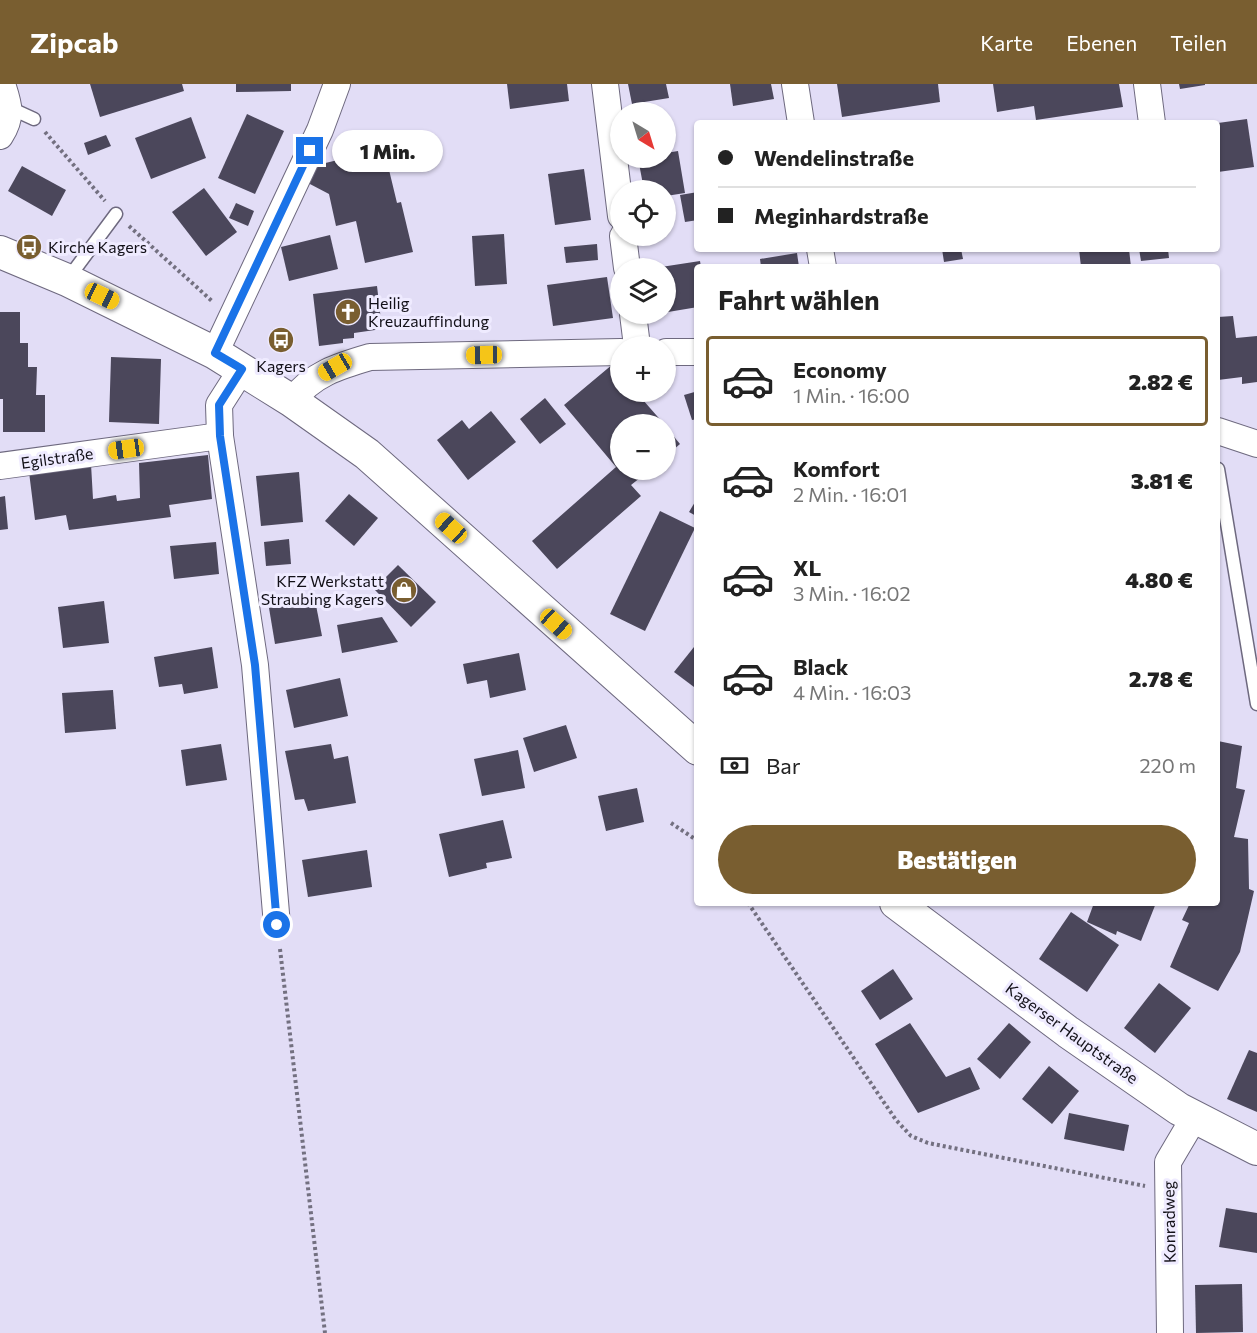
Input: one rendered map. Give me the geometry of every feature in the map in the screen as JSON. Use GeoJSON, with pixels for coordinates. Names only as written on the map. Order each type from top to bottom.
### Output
{"type":"FeatureCollection","features":[{"type":"Feature","properties":{"kind":"street"},"geometry":{"type":"LineString","coordinates":[[0,136],[5,129],[10,108],[2,84]]}},
{"type":"Feature","properties":{"kind":"street"},"geometry":{"type":"LineString","coordinates":[[215,353],[320,130],[337,84]]}},
{"type":"Feature","properties":{"kind":"street"},"geometry":{"type":"LineString","coordinates":[[605,84],[617,180]]}},
{"type":"Feature","properties":{"kind":"street"},"geometry":{"type":"LineString","coordinates":[[795,84],[801,120]]}},
{"type":"Feature","properties":{"kind":"street"},"geometry":{"type":"LineString","coordinates":[[1147,84],[1152,120]]}},
{"type":"Feature","properties":{"kind":"street"},"geometry":{"type":"LineString","coordinates":[[0,252],[67,280],[215,353],[292,401],[367,454],[694,745]]}},
{"type":"Feature","properties":{"kind":"street"},"geometry":{"type":"LineString","coordinates":[[292,401],[303,386],[335,367],[370,357],[610,352]]}},
{"type":"Feature","properties":{"kind":"street"},"geometry":{"type":"LineString","coordinates":[[676,352],[694,352]]}},
{"type":"Feature","properties":{"kind":"street"},"geometry":{"type":"LineString","coordinates":[[242,369],[219,405],[220,436],[255,665],[277,925]]}},
{"type":"Feature","properties":{"kind":"street","name":"Egilstraße"},"geometry":{"type":"LineString","coordinates":[[0,466],[220,436]]}},
{"type":"Feature","properties":{"kind":"street"},"geometry":{"type":"LineString","coordinates":[[1220,437],[1257,444]]}},
{"type":"Feature","properties":{"kind":"street","name":"Kagerser Hauptstraße"},"geometry":{"type":"LineString","coordinates":[[900,906],[1068,1032],[1194,1118],[1257,1149]]}},
{"type":"Feature","properties":{"kind":"street","name":"Konradweg"},"geometry":{"type":"LineString","coordinates":[[1170,1333],[1168,1162],[1194,1118]]}},
{"type":"Feature","properties":{"kind":"lane"},"geometry":{"type":"LineString","coordinates":[[10,108],[34,119]]}},
{"type":"Feature","properties":{"kind":"lane"},"geometry":{"type":"LineString","coordinates":[[67,280],[116,214]]}},
{"type":"Feature","properties":{"kind":"lane"},"geometry":{"type":"LineString","coordinates":[[1220,481],[1257,704]]}},
{"type":"Feature","properties":{"kind":"path"},"geometry":{"type":"LineString","coordinates":[[34,119],[116,214],[231,318]]}},
{"type":"Feature","properties":{"kind":"path"},"geometry":{"type":"LineString","coordinates":[[671,823],[694,838]]}},
{"type":"Feature","properties":{"kind":"path"},"geometry":{"type":"LineString","coordinates":[[750,906],[896,1120],[911,1136],[927,1143],[1168,1191]]}},
{"type":"Feature","properties":{"kind":"path"},"geometry":{"type":"LineString","coordinates":[[277,925],[325,1333]]}},
{"type":"Feature","properties":{"kind":"building"},"geometry":{"type":"Polygon","coordinates":[[[90,84],[182,84],[184,91],[100,117],[90,84]]]}},
{"type":"Feature","properties":{"kind":"building"},"geometry":{"type":"Polygon","coordinates":[[[236,84],[291,84],[291,91],[236,92],[236,84]]]}},
{"type":"Feature","properties":{"kind":"building"},"geometry":{"type":"Polygon","coordinates":[[[507,84],[567,84],[569,101],[510,109],[507,84]]]}},
{"type":"Feature","properties":{"kind":"building"},"geometry":{"type":"Polygon","coordinates":[[[628,84],[666,84],[669,98],[632,102],[628,84]]]}},
{"type":"Feature","properties":{"kind":"building"},"geometry":{"type":"Polygon","coordinates":[[[730,84],[771,84],[774,99],[733,106],[730,84]]]}},
{"type":"Feature","properties":{"kind":"building"},"geometry":{"type":"Polygon","coordinates":[[[837,84],[938,84],[940,102],[842,117],[837,84]]]}},
{"type":"Feature","properties":{"kind":"building"},"geometry":{"type":"Polygon","coordinates":[[[993,84],[1119,84],[1123,107],[1036,120],[1034,106],[997,112],[993,84]]]}},
{"type":"Feature","properties":{"kind":"building"},"geometry":{"type":"Polygon","coordinates":[[[1179,84],[1205,84],[1205,85],[1180,89],[1179,84]]]}},
{"type":"Feature","properties":{"kind":"building"},"geometry":{"type":"Polygon","coordinates":[[[247,114],[284,131],[255,194],[218,178],[247,114]]]}},
{"type":"Feature","properties":{"kind":"building"},"geometry":{"type":"Polygon","coordinates":[[[191,117],[206,158],[151,179],[135,138],[191,117]]]}},
{"type":"Feature","properties":{"kind":"building"},"geometry":{"type":"Polygon","coordinates":[[[1247,119],[1254,167],[1220,172],[1220,123],[1247,119]]]}},
{"type":"Feature","properties":{"kind":"building"},"geometry":{"type":"Polygon","coordinates":[[[106,135],[111,146],[88,155],[84,143],[106,135]]]}},
{"type":"Feature","properties":{"kind":"building"},"geometry":{"type":"Polygon","coordinates":[[[384,149],[397,203],[401,202],[413,252],[365,263],[356,221],[336,226],[329,194],[308,183],[317,165],[384,149]]]}},
{"type":"Feature","properties":{"kind":"building"},"geometry":{"type":"Polygon","coordinates":[[[676,151],[678,151],[685,193],[676,194],[676,180],[642,180],[640,168],[676,168],[676,151]]]}},
{"type":"Feature","properties":{"kind":"building"},"geometry":{"type":"Polygon","coordinates":[[[22,166],[66,190],[52,216],[8,191],[22,166]]]}},
{"type":"Feature","properties":{"kind":"building"},"geometry":{"type":"Polygon","coordinates":[[[584,169],[591,220],[555,225],[548,174],[584,169]]]}},
{"type":"Feature","properties":{"kind":"building"},"geometry":{"type":"Polygon","coordinates":[[[204,188],[237,232],[206,256],[172,212],[204,188]]]}},
{"type":"Feature","properties":{"kind":"building"},"geometry":{"type":"Polygon","coordinates":[[[694,193],[694,221],[685,222],[680,195],[694,193]]]}},
{"type":"Feature","properties":{"kind":"building"},"geometry":{"type":"Polygon","coordinates":[[[236,203],[254,211],[248,226],[229,218],[236,203]]]}},
{"type":"Feature","properties":{"kind":"building"},"geometry":{"type":"Polygon","coordinates":[[[504,234],[507,284],[475,286],[472,236],[504,234]]]}},
{"type":"Feature","properties":{"kind":"building"},"geometry":{"type":"Polygon","coordinates":[[[330,235],[338,269],[289,281],[281,247],[330,235]]]}},
{"type":"Feature","properties":{"kind":"building"},"geometry":{"type":"Polygon","coordinates":[[[597,244],[598,260],[566,263],[564,247],[597,244]]]}},
{"type":"Feature","properties":{"kind":"building"},"geometry":{"type":"Polygon","coordinates":[[[942,252],[962,252],[963,259],[944,262],[942,252]]]}},
{"type":"Feature","properties":{"kind":"building"},"geometry":{"type":"Polygon","coordinates":[[[1079,252],[1129,252],[1131,264],[1081,264],[1079,252]]]}},
{"type":"Feature","properties":{"kind":"building"},"geometry":{"type":"Polygon","coordinates":[[[1140,252],[1168,252],[1169,258],[1141,261],[1140,252]]]}},
{"type":"Feature","properties":{"kind":"building"},"geometry":{"type":"Polygon","coordinates":[[[797,253],[799,264],[761,264],[760,259],[797,253]]]}},
{"type":"Feature","properties":{"kind":"building"},"geometry":{"type":"Polygon","coordinates":[[[700,261],[700,264],[694,264],[694,308],[676,311],[676,265],[700,261]]]}},
{"type":"Feature","properties":{"kind":"building"},"geometry":{"type":"Polygon","coordinates":[[[607,277],[610,318],[553,326],[547,285],[607,277]]]}},
{"type":"Feature","properties":{"kind":"building","name":"Heilig Kreuzauffindung"},"geometry":{"type":"Polygon","coordinates":[[[377,286],[382,329],[354,333],[354,338],[343,339],[343,343],[319,346],[313,294],[377,286]]]}},
{"type":"Feature","properties":{"kind":"building"},"geometry":{"type":"Polygon","coordinates":[[[0,312],[20,312],[20,343],[28,343],[28,367],[37,367],[36,395],[45,395],[45,432],[3,432],[3,399],[0,399],[0,312]]]}},
{"type":"Feature","properties":{"kind":"building"},"geometry":{"type":"Polygon","coordinates":[[[1233,316],[1236,338],[1257,336],[1257,382],[1242,384],[1242,377],[1220,380],[1220,317],[1233,316]]]}},
{"type":"Feature","properties":{"kind":"building"},"geometry":{"type":"Polygon","coordinates":[[[111,357],[161,359],[159,424],[109,422],[111,357]]]}},
{"type":"Feature","properties":{"kind":"building"},"geometry":{"type":"Polygon","coordinates":[[[610,367],[610,402],[645,402],[655,414],[610,414],[610,460],[564,405],[610,367]]]}},
{"type":"Feature","properties":{"kind":"building"},"geometry":{"type":"Polygon","coordinates":[[[694,392],[694,420],[692,420],[684,395],[694,392]]]}},
{"type":"Feature","properties":{"kind":"building"},"geometry":{"type":"Polygon","coordinates":[[[545,398],[566,424],[540,444],[520,419],[545,398]]]}},
{"type":"Feature","properties":{"kind":"building"},"geometry":{"type":"Polygon","coordinates":[[[491,411],[516,442],[468,480],[437,440],[462,420],[469,429],[491,411]]]}},
{"type":"Feature","properties":{"kind":"building"},"geometry":{"type":"Polygon","coordinates":[[[208,455],[212,499],[169,505],[171,517],[69,530],[66,515],[35,520],[29,472],[91,464],[93,499],[116,495],[117,501],[140,498],[139,463],[208,455]]]}},
{"type":"Feature","properties":{"kind":"building"},"geometry":{"type":"Polygon","coordinates":[[[299,472],[303,522],[261,526],[256,476],[299,472]]]}},
{"type":"Feature","properties":{"kind":"building"},"geometry":{"type":"Polygon","coordinates":[[[610,472],[610,480],[637,480],[631,485],[641,496],[557,569],[532,541],[610,472]]]}},
{"type":"Feature","properties":{"kind":"building"},"geometry":{"type":"Polygon","coordinates":[[[349,494],[378,518],[354,546],[325,521],[349,494]]]}},
{"type":"Feature","properties":{"kind":"building"},"geometry":{"type":"Polygon","coordinates":[[[5,496],[8,529],[0,530],[0,497],[5,496]]]}},
{"type":"Feature","properties":{"kind":"building"},"geometry":{"type":"Polygon","coordinates":[[[694,504],[694,515],[689,512],[694,504]]]}},
{"type":"Feature","properties":{"kind":"building"},"geometry":{"type":"Polygon","coordinates":[[[660,511],[694,528],[645,631],[610,614],[660,511]]]}},
{"type":"Feature","properties":{"kind":"building"},"geometry":{"type":"Polygon","coordinates":[[[289,539],[291,564],[266,566],[264,542],[289,539]]]}},
{"type":"Feature","properties":{"kind":"building"},"geometry":{"type":"Polygon","coordinates":[[[216,542],[219,574],[174,579],[170,546],[216,542]]]}},
{"type":"Feature","properties":{"kind":"building"},"geometry":{"type":"Polygon","coordinates":[[[398,565],[436,602],[411,627],[374,589],[398,565]]]}},
{"type":"Feature","properties":{"kind":"building"},"geometry":{"type":"Polygon","coordinates":[[[315,600],[322,636],[275,644],[269,608],[315,600]]]}},
{"type":"Feature","properties":{"kind":"building"},"geometry":{"type":"Polygon","coordinates":[[[104,601],[109,643],[63,648],[58,607],[104,601]]]}},
{"type":"Feature","properties":{"kind":"building"},"geometry":{"type":"Polygon","coordinates":[[[382,617],[398,642],[342,653],[337,625],[382,617]]]}},
{"type":"Feature","properties":{"kind":"building"},"geometry":{"type":"Polygon","coordinates":[[[212,647],[218,688],[184,694],[182,684],[159,687],[154,657],[212,647]]]}},
{"type":"Feature","properties":{"kind":"building"},"geometry":{"type":"Polygon","coordinates":[[[694,647],[694,687],[674,672],[694,647]]]}},
{"type":"Feature","properties":{"kind":"building"},"geometry":{"type":"Polygon","coordinates":[[[519,653],[526,690],[490,698],[487,680],[467,684],[463,664],[519,653]]]}},
{"type":"Feature","properties":{"kind":"building"},"geometry":{"type":"Polygon","coordinates":[[[340,678],[348,716],[294,728],[286,690],[340,678]]]}},
{"type":"Feature","properties":{"kind":"building"},"geometry":{"type":"Polygon","coordinates":[[[113,690],[116,729],[65,733],[62,693],[113,690]]]}},
{"type":"Feature","properties":{"kind":"building"},"geometry":{"type":"Polygon","coordinates":[[[566,725],[577,758],[534,772],[523,738],[566,725]]]}},
{"type":"Feature","properties":{"kind":"building"},"geometry":{"type":"Polygon","coordinates":[[[1220,741],[1242,746],[1236,788],[1245,790],[1234,837],[1248,839],[1249,889],[1254,891],[1240,952],[1218,991],[1170,967],[1189,923],[1182,920],[1189,906],[1220,906],[1220,741]]]}},
{"type":"Feature","properties":{"kind":"building"},"geometry":{"type":"Polygon","coordinates":[[[221,744],[227,780],[186,786],[181,750],[221,744]]]}},
{"type":"Feature","properties":{"kind":"building"},"geometry":{"type":"Polygon","coordinates":[[[331,744],[334,759],[348,756],[356,803],[308,811],[304,799],[295,800],[285,751],[331,744]]]}},
{"type":"Feature","properties":{"kind":"building"},"geometry":{"type":"Polygon","coordinates":[[[518,750],[525,788],[482,796],[474,759],[518,750]]]}},
{"type":"Feature","properties":{"kind":"building"},"geometry":{"type":"Polygon","coordinates":[[[637,788],[644,822],[606,831],[598,796],[637,788]]]}},
{"type":"Feature","properties":{"kind":"building"},"geometry":{"type":"Polygon","coordinates":[[[503,820],[512,858],[486,863],[487,868],[449,877],[439,834],[503,820]]]}},
{"type":"Feature","properties":{"kind":"building"},"geometry":{"type":"Polygon","coordinates":[[[367,850],[372,887],[308,897],[302,860],[367,850]]]}},
{"type":"Feature","properties":{"kind":"building"},"geometry":{"type":"Polygon","coordinates":[[[1093,906],[1155,906],[1141,941],[1117,931],[1116,935],[1087,922],[1093,906]]]}},
{"type":"Feature","properties":{"kind":"building"},"geometry":{"type":"Polygon","coordinates":[[[1071,912],[1119,945],[1087,992],[1039,959],[1071,912]]]}},
{"type":"Feature","properties":{"kind":"building"},"geometry":{"type":"Polygon","coordinates":[[[893,969],[913,999],[880,1020],[861,991],[893,969]]]}},
{"type":"Feature","properties":{"kind":"building"},"geometry":{"type":"Polygon","coordinates":[[[1159,983],[1191,1008],[1155,1053],[1124,1028],[1159,983]]]}},
{"type":"Feature","properties":{"kind":"building"},"geometry":{"type":"Polygon","coordinates":[[[910,1023],[946,1077],[970,1067],[980,1089],[918,1113],[875,1044],[910,1023]]]}},
{"type":"Feature","properties":{"kind":"building"},"geometry":{"type":"Polygon","coordinates":[[[1009,1023],[1031,1042],[1000,1079],[977,1059],[1009,1023]]]}},
{"type":"Feature","properties":{"kind":"building"},"geometry":{"type":"Polygon","coordinates":[[[1249,1050],[1257,1053],[1257,1112],[1227,1099],[1249,1050]]]}},
{"type":"Feature","properties":{"kind":"building"},"geometry":{"type":"Polygon","coordinates":[[[1049,1066],[1079,1091],[1052,1124],[1022,1099],[1049,1066]]]}},
{"type":"Feature","properties":{"kind":"building"},"geometry":{"type":"Polygon","coordinates":[[[1069,1113],[1129,1125],[1124,1151],[1064,1139],[1069,1113]]]}},
{"type":"Feature","properties":{"kind":"building"},"geometry":{"type":"Polygon","coordinates":[[[1226,1208],[1257,1213],[1257,1253],[1219,1247],[1226,1208]]]}},
{"type":"Feature","properties":{"kind":"building"},"geometry":{"type":"Polygon","coordinates":[[[1242,1284],[1243,1332],[1196,1333],[1195,1285],[1242,1284]]]}},
{"type":"Feature","properties":{"kind":"place","name":"Kirche Kagers"},"geometry":{"type":"Point","coordinates":[29,247]}},
{"type":"Feature","properties":{"kind":"place","name":"Heilig Kreuzauffindung"},"geometry":{"type":"Point","coordinates":[348,312]}},
{"type":"Feature","properties":{"kind":"place","name":"Kagers"},"geometry":{"type":"Point","coordinates":[281,340]}},
{"type":"Feature","properties":{"kind":"place","name":"KFZ Werkstatt Straubing Kagers"},"geometry":{"type":"Point","coordinates":[404,590]}},
{"type":"Feature","properties":{"kind":"route"},"geometry":{"type":"LineString","coordinates":[[277,925],[255,665],[220,436],[219,405],[242,369],[215,353],[310,151]]}}]}
